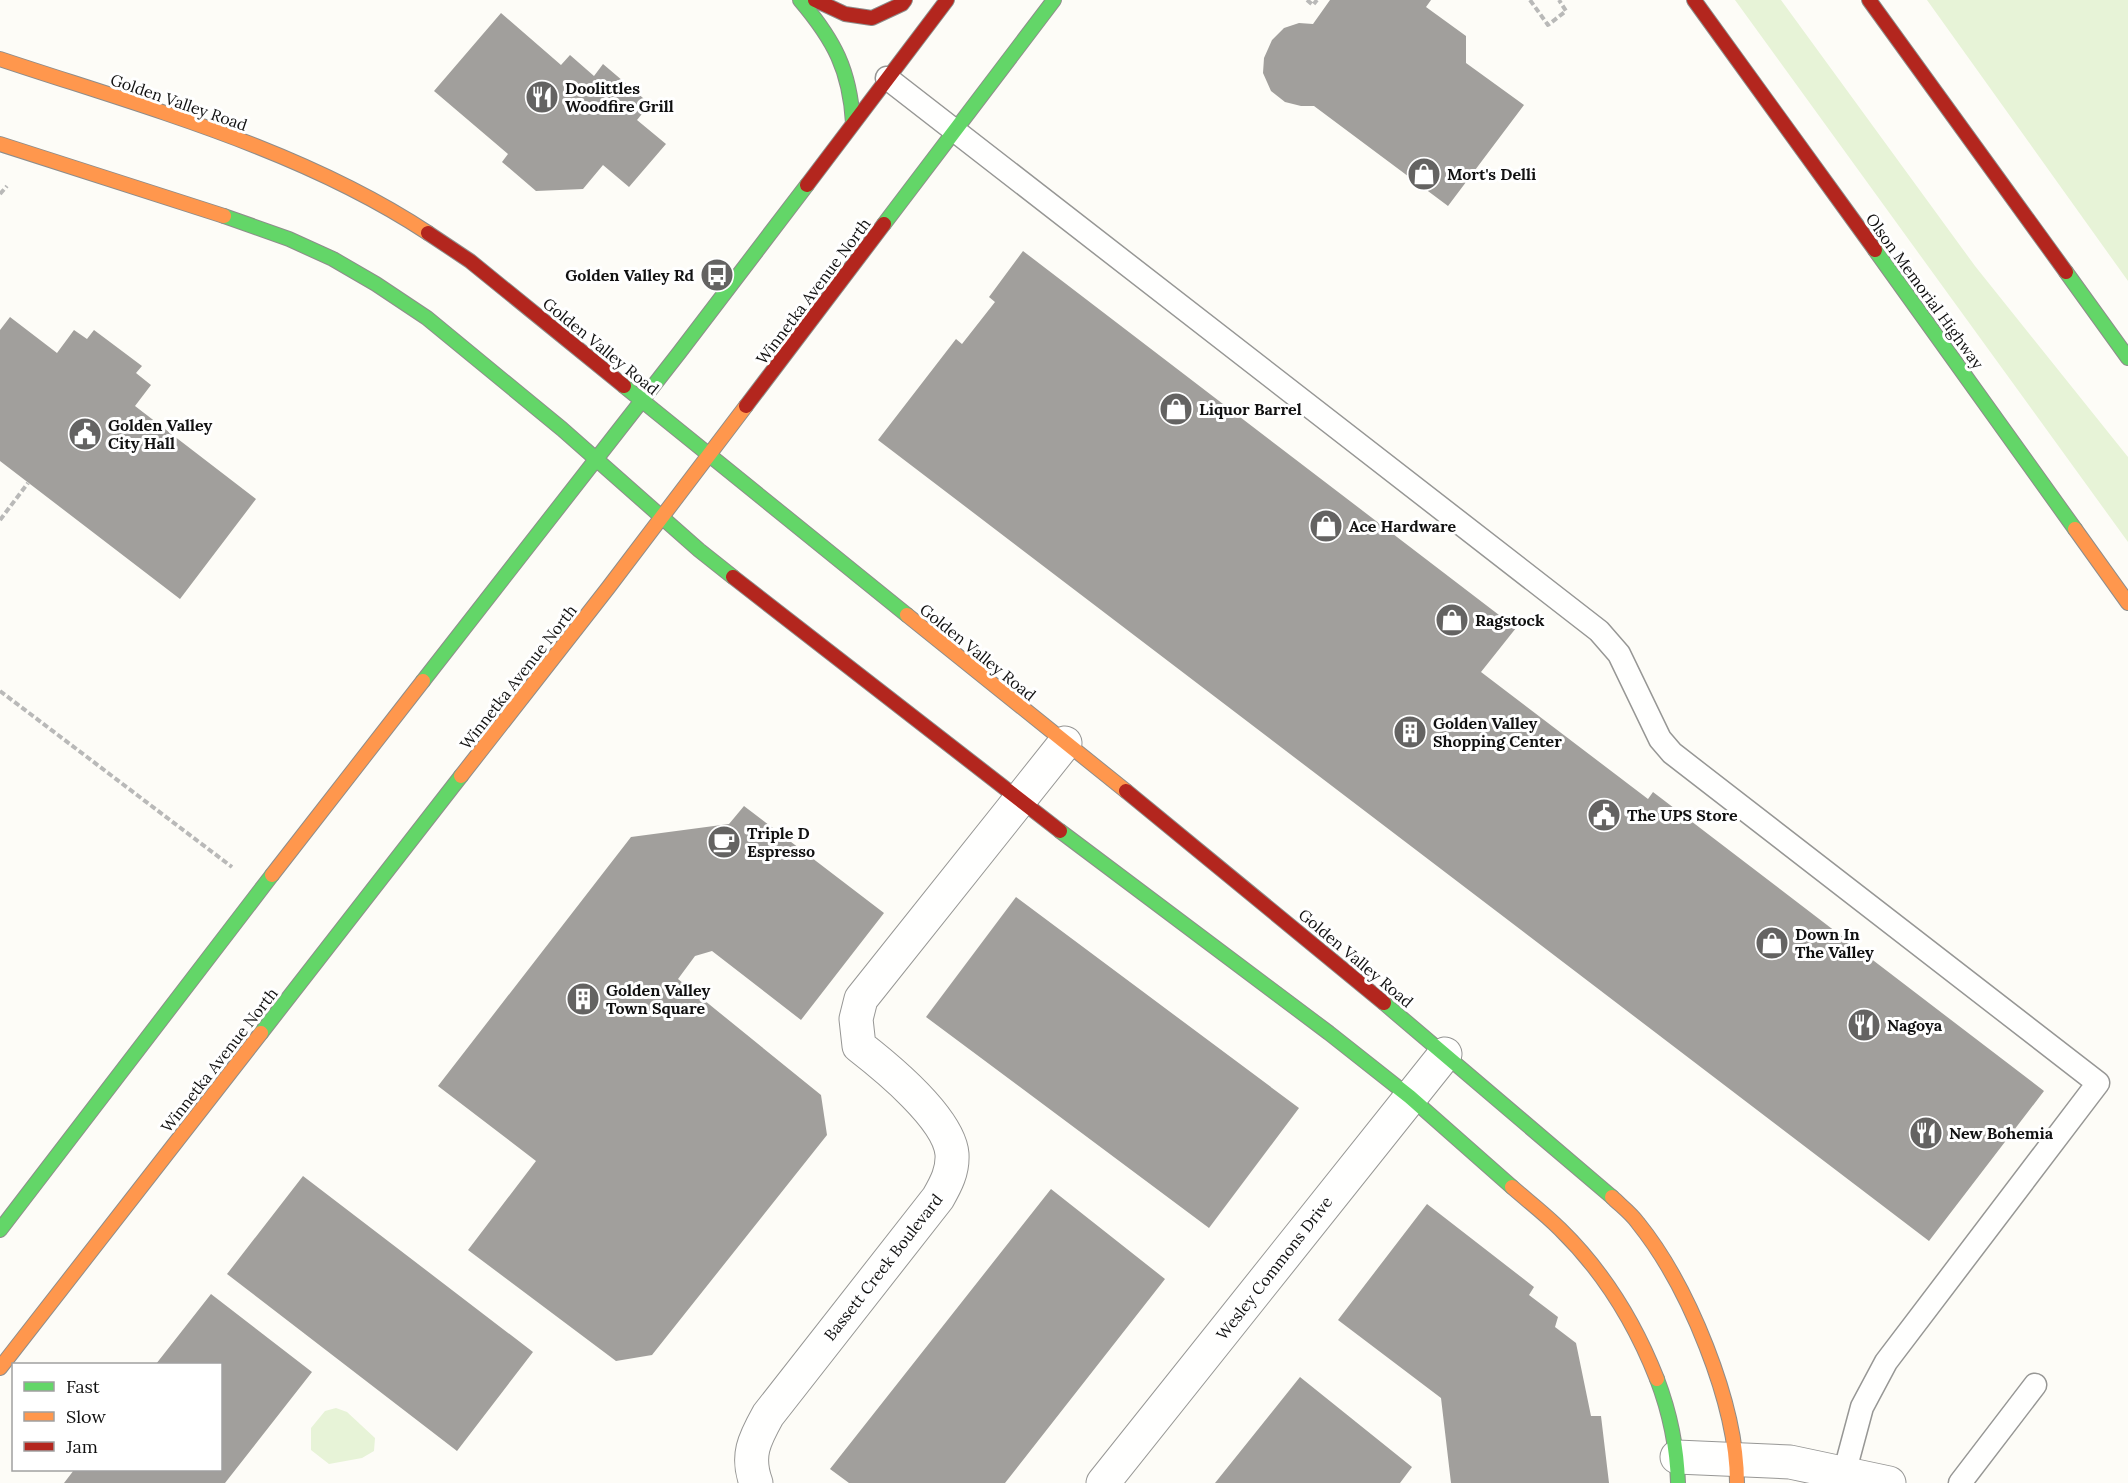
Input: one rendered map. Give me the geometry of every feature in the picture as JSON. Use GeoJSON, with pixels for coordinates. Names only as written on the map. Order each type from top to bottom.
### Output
{"type":"FeatureCollection","features":[{"type":"Feature","properties":{"kind":"main road"},"geometry":{"type":"LineString","coordinates":[[800,0],[821,24],[835,50],[849,82],[854,123]]}},
{"type":"Feature","properties":{"kind":"main road"},"geometry":{"type":"LineString","coordinates":[[815,0],[845,14],[872,18],[902,4],[905,0]]}},
{"type":"Feature","properties":{"kind":"main road"},"geometry":{"type":"LineString","coordinates":[[0,1230],[261,889],[642,400],[947,0]]}},
{"type":"Feature","properties":{"kind":"main road","name":"Winnetka Avenue North"},"geometry":{"type":"LineString","coordinates":[[0,1368],[662,517],[1054,0]]}},
{"type":"Feature","properties":{"kind":"main road","name":"Olson Memorial Highway"},"geometry":{"type":"LineString","coordinates":[[1694,0],[2128,603]]}},
{"type":"Feature","properties":{"kind":"main road"},"geometry":{"type":"LineString","coordinates":[[1869,0],[2128,358]]}},
{"type":"Feature","properties":{"kind":"main road","name":"Golden Valley Road"},"geometry":{"type":"LineString","coordinates":[[0,59],[234,138],[288,160],[364,195],[407,219],[470,261],[1316,945],[1589,1176],[1638,1222],[1674,1277],[1706,1343],[1724,1401],[1737,1471]]}},
{"type":"Feature","properties":{"kind":"main road"},"geometry":{"type":"LineString","coordinates":[[0,144],[204,209],[289,239],[376,284],[428,318],[596,459],[699,550],[1019,800],[1329,1033],[1410,1097],[1561,1230],[1597,1271],[1628,1315],[1647,1353],[1667,1405],[1678,1470]]}},
{"type":"Feature","properties":{"kind":"street","name":"Bassett Creek Boulevard"},"geometry":{"type":"LineString","coordinates":[[756,1483],[750,1467],[756,1437],[768,1415],[938,1198],[950,1174],[952,1152],[942,1130],[922,1101],[886,1067],[858,1046],[856,1019],[861,999],[1065,743]]}},
{"type":"Feature","properties":{"kind":"street","name":"Wesley Commons Drive"},"geometry":{"type":"LineString","coordinates":[[1103,1483],[1445,1054]]}},
{"type":"Feature","properties":{"kind":"street"},"geometry":{"type":"LineString","coordinates":[[1678,1470],[1737,1471],[1790,1462],[1889,1483]]}},
{"type":"Feature","properties":{"kind":"lane"},"geometry":{"type":"LineString","coordinates":[[887,78],[1599,631],[1619,654],[1660,739],[1672,753],[2098,1083],[1886,1362],[1862,1407],[1844,1474]]}},
{"type":"Feature","properties":{"kind":"lane"},"geometry":{"type":"LineString","coordinates":[[1960,1483],[2035,1385]]}},
{"type":"Feature","properties":{"kind":"path"},"geometry":{"type":"LineString","coordinates":[[1307,0],[1313,5],[1317,0]]}},
{"type":"Feature","properties":{"kind":"path"},"geometry":{"type":"LineString","coordinates":[[1530,0],[1548,25],[1566,11],[1559,0]]}},
{"type":"Feature","properties":{"kind":"path"},"geometry":{"type":"LineString","coordinates":[[0,194],[7,186]]}},
{"type":"Feature","properties":{"kind":"path"},"geometry":{"type":"LineString","coordinates":[[0,520],[28,483]]}},
{"type":"Feature","properties":{"kind":"path"},"geometry":{"type":"LineString","coordinates":[[0,691],[261,889]]}},
{"type":"Feature","properties":{"kind":"green space"},"geometry":{"type":"Polygon","coordinates":[[[1735,0],[1781,0],[1975,266],[2128,457],[2128,542],[1735,0]]]}},
{"type":"Feature","properties":{"kind":"green space"},"geometry":{"type":"Polygon","coordinates":[[[1927,0],[2128,0],[2128,281],[1927,0]]]}},
{"type":"Feature","properties":{"kind":"green space"},"geometry":{"type":"Polygon","coordinates":[[[336,1408],[347,1412],[375,1438],[374,1451],[362,1458],[329,1464],[311,1450],[311,1428],[325,1411],[336,1408]]]}},
{"type":"Feature","properties":{"kind":"building"},"geometry":{"type":"Polygon","coordinates":[[[1330,0],[1431,0],[1426,7],[1466,36],[1466,63],[1524,105],[1448,206],[1314,106],[1285,102],[1271,91],[1263,73],[1264,58],[1272,40],[1284,28],[1299,23],[1313,24],[1330,0]]]}},
{"type":"Feature","properties":{"kind":"building","name":"Doolittles Woodfire Grill"},"geometry":{"type":"Polygon","coordinates":[[[501,13],[561,65],[570,55],[594,76],[603,64],[650,104],[637,120],[666,144],[629,187],[603,165],[583,189],[536,191],[502,162],[508,154],[434,91],[501,13]]]}},
{"type":"Feature","properties":{"kind":"building","name":"Golden Valley Shopping Center"},"geometry":{"type":"Polygon","coordinates":[[[1023,251],[1516,628],[1481,672],[1648,799],[1653,792],[2044,1091],[1929,1241],[878,440],[956,339],[962,344],[995,302],[989,297],[1023,251]]]}},
{"type":"Feature","properties":{"kind":"building","name":"Golden Valley City Hall"},"geometry":{"type":"Polygon","coordinates":[[[10,317],[57,353],[74,330],[87,339],[94,330],[142,366],[136,373],[151,385],[135,406],[256,499],[180,599],[0,461],[0,330],[10,317]]]}},
{"type":"Feature","properties":{"kind":"building"},"geometry":{"type":"Polygon","coordinates":[[[744,806],[884,913],[801,1020],[712,951],[695,956],[678,979],[821,1095],[827,1135],[652,1355],[616,1361],[468,1250],[536,1161],[438,1086],[631,837],[729,824],[744,806]]]}},
{"type":"Feature","properties":{"kind":"building"},"geometry":{"type":"Polygon","coordinates":[[[1016,897],[1299,1108],[1209,1228],[926,1017],[1016,897]]]}},
{"type":"Feature","properties":{"kind":"building"},"geometry":{"type":"Polygon","coordinates":[[[303,1176],[533,1352],[457,1451],[227,1274],[303,1176]]]}},
{"type":"Feature","properties":{"kind":"building"},"geometry":{"type":"Polygon","coordinates":[[[1051,1189],[1165,1279],[1005,1483],[849,1483],[830,1469],[1051,1189]]]}},
{"type":"Feature","properties":{"kind":"building"},"geometry":{"type":"Polygon","coordinates":[[[1427,1204],[1534,1287],[1529,1295],[1558,1317],[1555,1327],[1576,1343],[1591,1416],[1601,1416],[1609,1483],[1451,1483],[1441,1398],[1338,1320],[1427,1204]]]}},
{"type":"Feature","properties":{"kind":"building"},"geometry":{"type":"Polygon","coordinates":[[[211,1294],[312,1372],[225,1483],[64,1483],[73,1471],[222,1471],[222,1363],[157,1363],[211,1294]]]}},
{"type":"Feature","properties":{"kind":"building"},"geometry":{"type":"Polygon","coordinates":[[[1300,1377],[1412,1467],[1400,1483],[1215,1483],[1300,1377]]]}},
{"type":"Feature","properties":{"kind":"traffic: fast"},"geometry":{"type":"LineString","coordinates":[[800,0],[822,29],[838,57],[848,87],[853,123]]}},
{"type":"Feature","properties":{"kind":"traffic: fast"},"geometry":{"type":"LineString","coordinates":[[884,224],[1054,0]]}},
{"type":"Feature","properties":{"kind":"traffic: fast"},"geometry":{"type":"LineString","coordinates":[[423,681],[807,185]]}},
{"type":"Feature","properties":{"kind":"traffic: fast"},"geometry":{"type":"LineString","coordinates":[[224,216],[289,239],[333,259],[427,318],[562,429],[699,550],[733,577]]}},
{"type":"Feature","properties":{"kind":"traffic: fast"},"geometry":{"type":"LineString","coordinates":[[1875,250],[2075,529]]}},
{"type":"Feature","properties":{"kind":"traffic: fast"},"geometry":{"type":"LineString","coordinates":[[2066,272],[2128,358]]}},
{"type":"Feature","properties":{"kind":"traffic: fast"},"geometry":{"type":"LineString","coordinates":[[624,386],[907,615]]}},
{"type":"Feature","properties":{"kind":"traffic: fast"},"geometry":{"type":"LineString","coordinates":[[261,1033],[461,776]]}},
{"type":"Feature","properties":{"kind":"traffic: fast"},"geometry":{"type":"LineString","coordinates":[[1060,831],[1329,1033],[1410,1097],[1512,1187]]}},
{"type":"Feature","properties":{"kind":"traffic: fast"},"geometry":{"type":"LineString","coordinates":[[0,1230],[272,875]]}},
{"type":"Feature","properties":{"kind":"traffic: fast"},"geometry":{"type":"LineString","coordinates":[[1384,1003],[1612,1197]]}},
{"type":"Feature","properties":{"kind":"traffic: fast"},"geometry":{"type":"LineString","coordinates":[[1657,1379],[1672,1430],[1678,1483]]}},
{"type":"Feature","properties":{"kind":"traffic: slow"},"geometry":{"type":"LineString","coordinates":[[0,59],[165,113],[275,154],[379,203],[428,233]]}},
{"type":"Feature","properties":{"kind":"traffic: slow"},"geometry":{"type":"LineString","coordinates":[[0,144],[224,216]]}},
{"type":"Feature","properties":{"kind":"traffic: slow"},"geometry":{"type":"LineString","coordinates":[[461,776],[746,406]]}},
{"type":"Feature","properties":{"kind":"traffic: slow"},"geometry":{"type":"LineString","coordinates":[[2075,529],[2128,603]]}},
{"type":"Feature","properties":{"kind":"traffic: slow"},"geometry":{"type":"LineString","coordinates":[[907,615],[1126,791]]}},
{"type":"Feature","properties":{"kind":"traffic: slow"},"geometry":{"type":"LineString","coordinates":[[272,875],[423,681]]}},
{"type":"Feature","properties":{"kind":"traffic: slow"},"geometry":{"type":"LineString","coordinates":[[0,1368],[261,1033]]}},
{"type":"Feature","properties":{"kind":"traffic: slow"},"geometry":{"type":"LineString","coordinates":[[1512,1187],[1576,1245],[1604,1280],[1639,1338],[1657,1379]]}},
{"type":"Feature","properties":{"kind":"traffic: slow"},"geometry":{"type":"LineString","coordinates":[[1612,1197],[1629,1212],[1657,1249],[1691,1311],[1719,1382],[1729,1417],[1735,1451],[1737,1483]]}},
{"type":"Feature","properties":{"kind":"traffic: jam"},"geometry":{"type":"LineString","coordinates":[[815,0],[845,14],[872,18],[902,4],[905,0]]}},
{"type":"Feature","properties":{"kind":"traffic: jam"},"geometry":{"type":"LineString","coordinates":[[807,185],[947,0]]}},
{"type":"Feature","properties":{"kind":"traffic: jam"},"geometry":{"type":"LineString","coordinates":[[1694,0],[1875,250]]}},
{"type":"Feature","properties":{"kind":"traffic: jam"},"geometry":{"type":"LineString","coordinates":[[1869,0],[2066,272]]}},
{"type":"Feature","properties":{"kind":"traffic: jam"},"geometry":{"type":"LineString","coordinates":[[746,406],[884,224]]}},
{"type":"Feature","properties":{"kind":"traffic: jam"},"geometry":{"type":"LineString","coordinates":[[428,233],[470,261],[624,386]]}},
{"type":"Feature","properties":{"kind":"traffic: jam"},"geometry":{"type":"LineString","coordinates":[[733,577],[1060,831]]}},
{"type":"Feature","properties":{"kind":"traffic: jam"},"geometry":{"type":"LineString","coordinates":[[1126,791],[1384,1003]]}},
{"type":"Feature","properties":{"kind":"place","name":"Doolittles Woodfire Grill"},"geometry":{"type":"Point","coordinates":[542,97]}},
{"type":"Feature","properties":{"kind":"place","name":"Mort's Delli"},"geometry":{"type":"Point","coordinates":[1424,174]}},
{"type":"Feature","properties":{"kind":"place","name":"Golden Valley Rd"},"geometry":{"type":"Point","coordinates":[717,275]}},
{"type":"Feature","properties":{"kind":"place","name":"Liquor Barrel"},"geometry":{"type":"Point","coordinates":[1176,409]}},
{"type":"Feature","properties":{"kind":"place","name":"Golden Valley City Hall"},"geometry":{"type":"Point","coordinates":[85,434]}},
{"type":"Feature","properties":{"kind":"place","name":"Ace Hardware"},"geometry":{"type":"Point","coordinates":[1326,526]}},
{"type":"Feature","properties":{"kind":"place","name":"Ragstock"},"geometry":{"type":"Point","coordinates":[1452,620]}},
{"type":"Feature","properties":{"kind":"place","name":"Golden Valley Shopping Center"},"geometry":{"type":"Point","coordinates":[1410,732]}},
{"type":"Feature","properties":{"kind":"place","name":"The UPS Store"},"geometry":{"type":"Point","coordinates":[1604,815]}},
{"type":"Feature","properties":{"kind":"place","name":"Triple D Espresso"},"geometry":{"type":"Point","coordinates":[724,842]}},
{"type":"Feature","properties":{"kind":"place","name":"Down In The Valley"},"geometry":{"type":"Point","coordinates":[1772,943]}},
{"type":"Feature","properties":{"kind":"place","name":"Golden Valley Town Square"},"geometry":{"type":"Point","coordinates":[583,999]}},
{"type":"Feature","properties":{"kind":"place","name":"Nagoya"},"geometry":{"type":"Point","coordinates":[1864,1025]}},
{"type":"Feature","properties":{"kind":"place","name":"New Bohemia"},"geometry":{"type":"Point","coordinates":[1926,1133]}}]}
